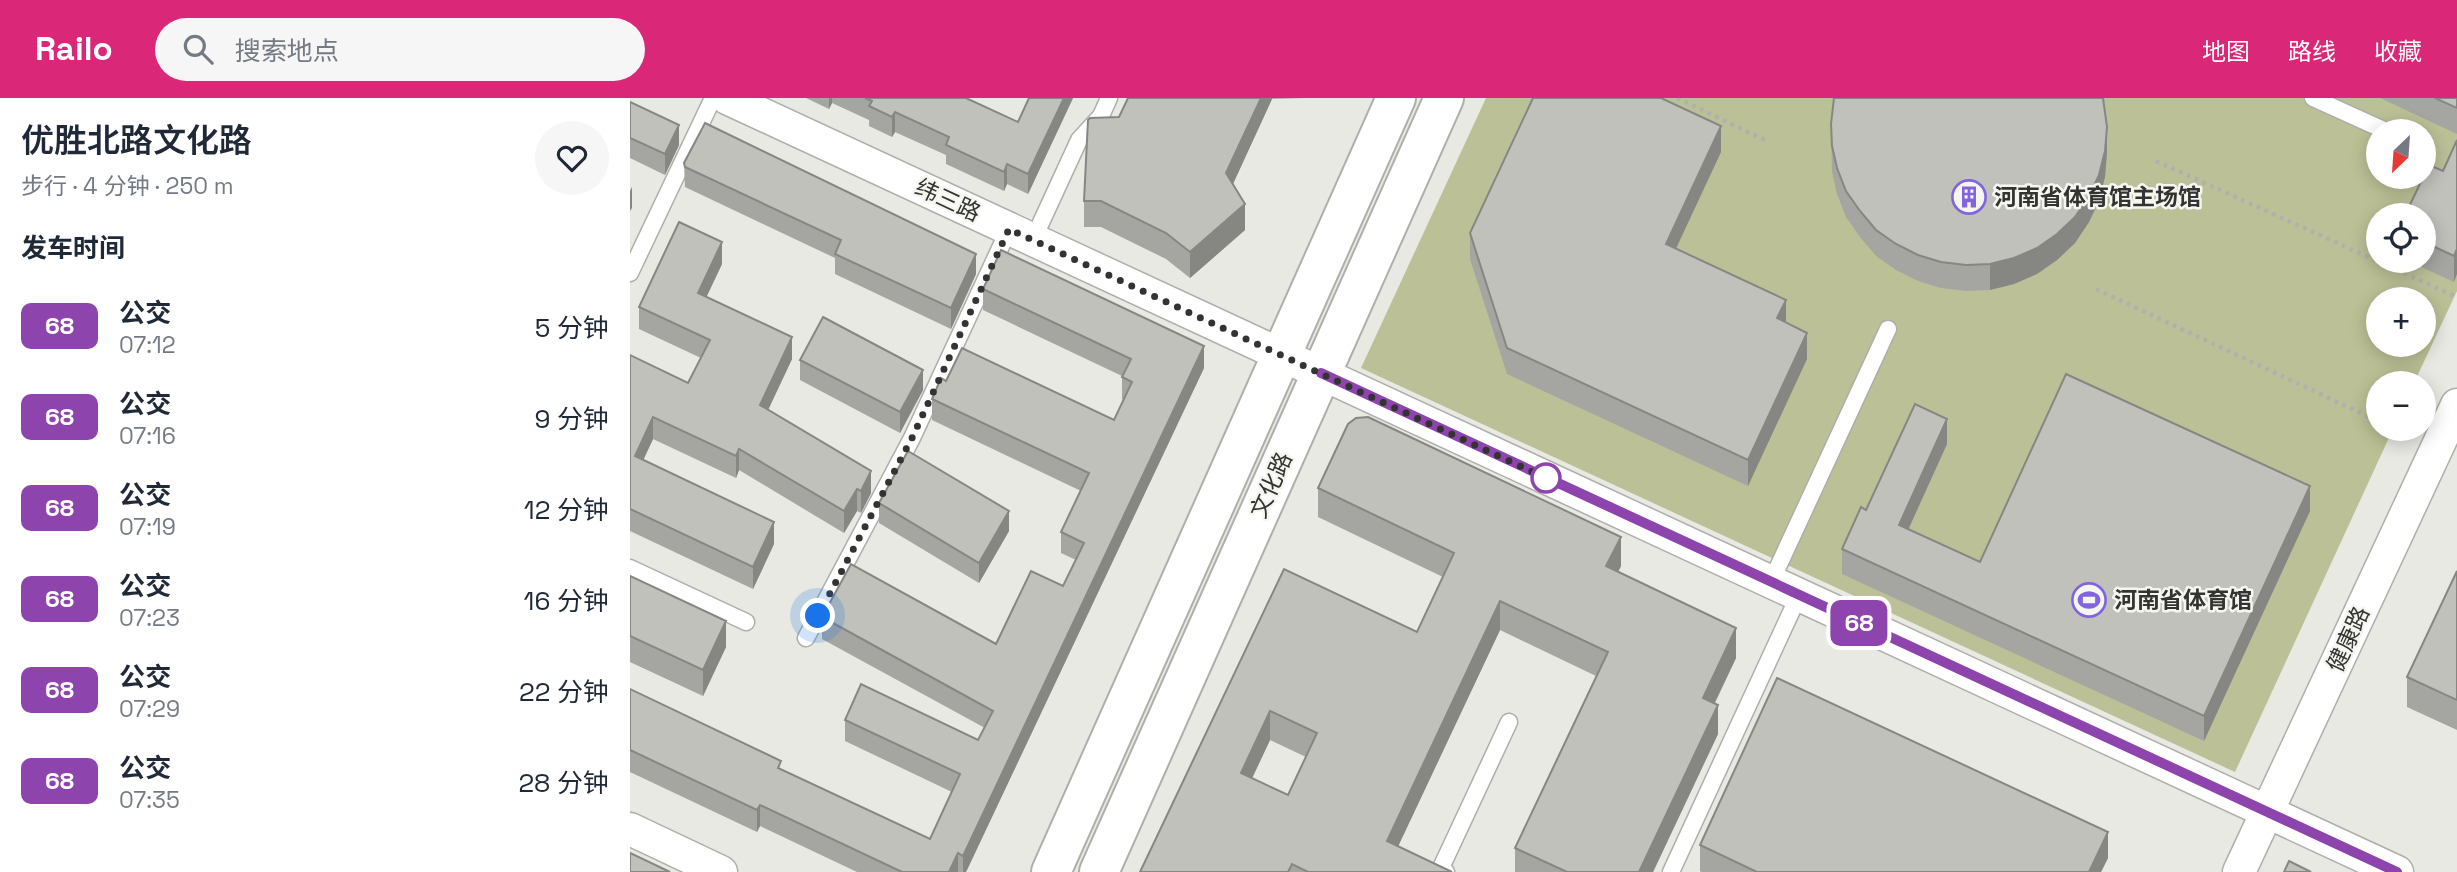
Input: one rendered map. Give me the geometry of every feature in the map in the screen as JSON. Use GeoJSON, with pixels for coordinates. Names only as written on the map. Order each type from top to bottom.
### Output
{"type":"FeatureCollection","features":[{"type":"Feature","properties":{"kind":"main road","name":"文化路"},"geometry":{"type":"LineString","coordinates":[[1051,872],[1396,98]]}},
{"type":"Feature","properties":{"kind":"main road","name":"文化路"},"geometry":{"type":"LineString","coordinates":[[1099,872],[1444,98]]}},
{"type":"Feature","properties":{"kind":"street","name":"纬三路"},"geometry":{"type":"LineString","coordinates":[[727,98],[2398,872]]}},
{"type":"Feature","properties":{"kind":"street","name":"健康路"},"geometry":{"type":"LineString","coordinates":[[2239,872],[2457,405]]}},
{"type":"Feature","properties":{"kind":"street"},"geometry":{"type":"LineString","coordinates":[[630,829],[721,872]]}},
{"type":"Feature","properties":{"kind":"lane"},"geometry":{"type":"LineString","coordinates":[[630,273],[713,98]]}},
{"type":"Feature","properties":{"kind":"lane"},"geometry":{"type":"LineString","coordinates":[[806,638],[1021,234],[1079,139],[1101,116],[1109,98]]}},
{"type":"Feature","properties":{"kind":"lane"},"geometry":{"type":"LineString","coordinates":[[2313,98],[2366,122]]}},
{"type":"Feature","properties":{"kind":"lane"},"geometry":{"type":"LineString","coordinates":[[1771,582],[1888,329]]}},
{"type":"Feature","properties":{"kind":"lane"},"geometry":{"type":"LineString","coordinates":[[630,568],[746,622]]}},
{"type":"Feature","properties":{"kind":"lane"},"geometry":{"type":"LineString","coordinates":[[1671,872],[1799,595]]}},
{"type":"Feature","properties":{"kind":"lane"},"geometry":{"type":"LineString","coordinates":[[1446,872],[1440,870],[1509,722]]}},
{"type":"Feature","properties":{"kind":"path"},"geometry":{"type":"LineString","coordinates":[[1677,98],[1767,141]]}},
{"type":"Feature","properties":{"kind":"path"},"geometry":{"type":"LineString","coordinates":[[2156,161],[2457,297]]}},
{"type":"Feature","properties":{"kind":"path"},"geometry":{"type":"LineString","coordinates":[[2096,289],[2366,415]]}},
{"type":"Feature","properties":{"kind":"green space","name":"河南省体育馆"},"geometry":{"type":"Polygon","coordinates":[[[1486,98],[2457,98],[2457,291],[2436,336],[2436,287],[2366,287],[2366,357],[2426,357],[2420,371],[2366,371],[2366,441],[2387,441],[2235,772],[1361,368],[1486,98]]]}},
{"type":"Feature","properties":{"kind":"building"},"geometry":{"type":"Polygon","coordinates":[[[865,98],[966,98],[1018,122],[1029,98],[1064,98],[1028,174],[1007,164],[1004,172],[946,145],[949,137],[895,112],[892,117],[869,106],[872,101],[865,98]]]}},
{"type":"Feature","properties":{"kind":"building"},"geometry":{"type":"Polygon","coordinates":[[[1128,98],[1261,98],[1226,173],[1245,204],[1190,252],[1166,233],[1101,201],[1084,201],[1088,120],[1119,117],[1128,98]]]}},
{"type":"Feature","properties":{"kind":"building"},"geometry":{"type":"Polygon","coordinates":[[[1533,98],[1661,98],[1721,126],[1666,244],[1786,300],[1777,318],[1807,333],[1748,460],[1507,348],[1470,233],[1533,98]]]}},
{"type":"Feature","properties":{"kind":"building","name":"河南省体育馆主场馆"},"geometry":{"type":"Polygon","coordinates":[[[1834,98],[2103,98],[2107,127],[2105,151],[2099,175],[2075,217],[2037,248],[1990,264],[1941,262],[1918,255],[1876,230],[1846,191],[1832,146],[1834,98]]]}},
{"type":"Feature","properties":{"kind":"building"},"geometry":{"type":"Polygon","coordinates":[[[2435,98],[2457,98],[2457,108],[2435,98]]]}},
{"type":"Feature","properties":{"kind":"building"},"geometry":{"type":"Polygon","coordinates":[[[630,102],[679,125],[665,154],[630,138],[630,102]]]}},
{"type":"Feature","properties":{"kind":"building"},"geometry":{"type":"Polygon","coordinates":[[[705,123],[976,254],[951,308],[835,254],[841,240],[685,167],[684,163],[705,123]]]}},
{"type":"Feature","properties":{"kind":"building"},"geometry":{"type":"Polygon","coordinates":[[[2457,140],[2457,249],[2454,256],[2436,248],[2436,203],[2411,203],[2417,189],[2436,189],[2436,168],[2443,171],[2457,140]]]}},
{"type":"Feature","properties":{"kind":"building"},"geometry":{"type":"Polygon","coordinates":[[[679,222],[722,242],[698,293],[792,337],[760,405],[871,471],[861,491],[857,489],[844,511],[739,449],[736,456],[653,417],[635,456],[774,522],[753,567],[630,509],[630,355],[688,383],[710,340],[639,307],[679,222]]]}},
{"type":"Feature","properties":{"kind":"building"},"geometry":{"type":"Polygon","coordinates":[[[1001,250],[1204,346],[963,856],[958,853],[949,872],[902,872],[760,805],[757,810],[630,750],[630,689],[781,761],[778,768],[930,839],[960,774],[845,720],[861,684],[978,740],[993,711],[822,617],[851,564],[996,644],[1031,571],[1063,586],[1084,543],[1061,532],[1089,473],[932,399],[941,378],[946,381],[962,348],[1114,420],[1132,382],[1122,377],[1131,359],[983,289],[1001,250]]]}},
{"type":"Feature","properties":{"kind":"building"},"geometry":{"type":"Polygon","coordinates":[[[823,317],[923,370],[900,412],[800,360],[823,317]]]}},
{"type":"Feature","properties":{"kind":"building"},"geometry":{"type":"Polygon","coordinates":[[[2066,374],[2310,486],[2204,716],[1842,549],[1861,507],[1866,510],[1915,404],[1947,419],[1899,525],[1980,562],[2066,374]]]}},
{"type":"Feature","properties":{"kind":"building"},"geometry":{"type":"Polygon","coordinates":[[[1368,417],[1621,537],[1606,566],[1736,628],[1703,698],[1718,705],[1639,872],[1567,872],[1515,848],[1608,652],[1500,601],[1387,841],[1452,872],[1308,872],[1292,864],[1288,872],[1140,872],[1284,569],[1417,632],[1454,553],[1318,488],[1348,424],[1356,418],[1368,417]],[[1270,711],[1241,773],[1288,795],[1317,733],[1270,711]]]}},
{"type":"Feature","properties":{"kind":"building"},"geometry":{"type":"Polygon","coordinates":[[[908,451],[1009,511],[979,563],[879,503],[908,451]]]}},
{"type":"Feature","properties":{"kind":"building"},"geometry":{"type":"Polygon","coordinates":[[[2457,571],[2457,700],[2407,677],[2457,571]]]}},
{"type":"Feature","properties":{"kind":"building"},"geometry":{"type":"Polygon","coordinates":[[[630,576],[726,621],[703,670],[630,636],[630,576]]]}},
{"type":"Feature","properties":{"kind":"building"},"geometry":{"type":"Polygon","coordinates":[[[1777,678],[2108,832],[2089,872],[1757,872],[1700,845],[1777,678]]]}},
{"type":"Feature","properties":{"kind":"building"},"geometry":{"type":"Polygon","coordinates":[[[630,853],[670,872],[630,872],[630,853]]]}},
{"type":"Feature","properties":{"kind":"building"},"geometry":{"type":"Polygon","coordinates":[[[2289,861],[2311,872],[2284,872],[2289,861]]]}},
{"type":"Feature","properties":{"kind":"bus line","name":"68"},"geometry":{"type":"LineString","coordinates":[[1321,373],[2397,872]]}},
{"type":"Feature","properties":{"kind":"place","name":"河南省体育馆主场馆"},"geometry":{"type":"Point","coordinates":[1969,197]}},
{"type":"Feature","properties":{"kind":"place","name":"河南省体育馆"},"geometry":{"type":"Point","coordinates":[2089,600]}},
{"type":"Feature","properties":{"kind":"route"},"geometry":{"type":"LineString","coordinates":[[818,616],[912,438],[1009,229],[1546,478]]}}]}
